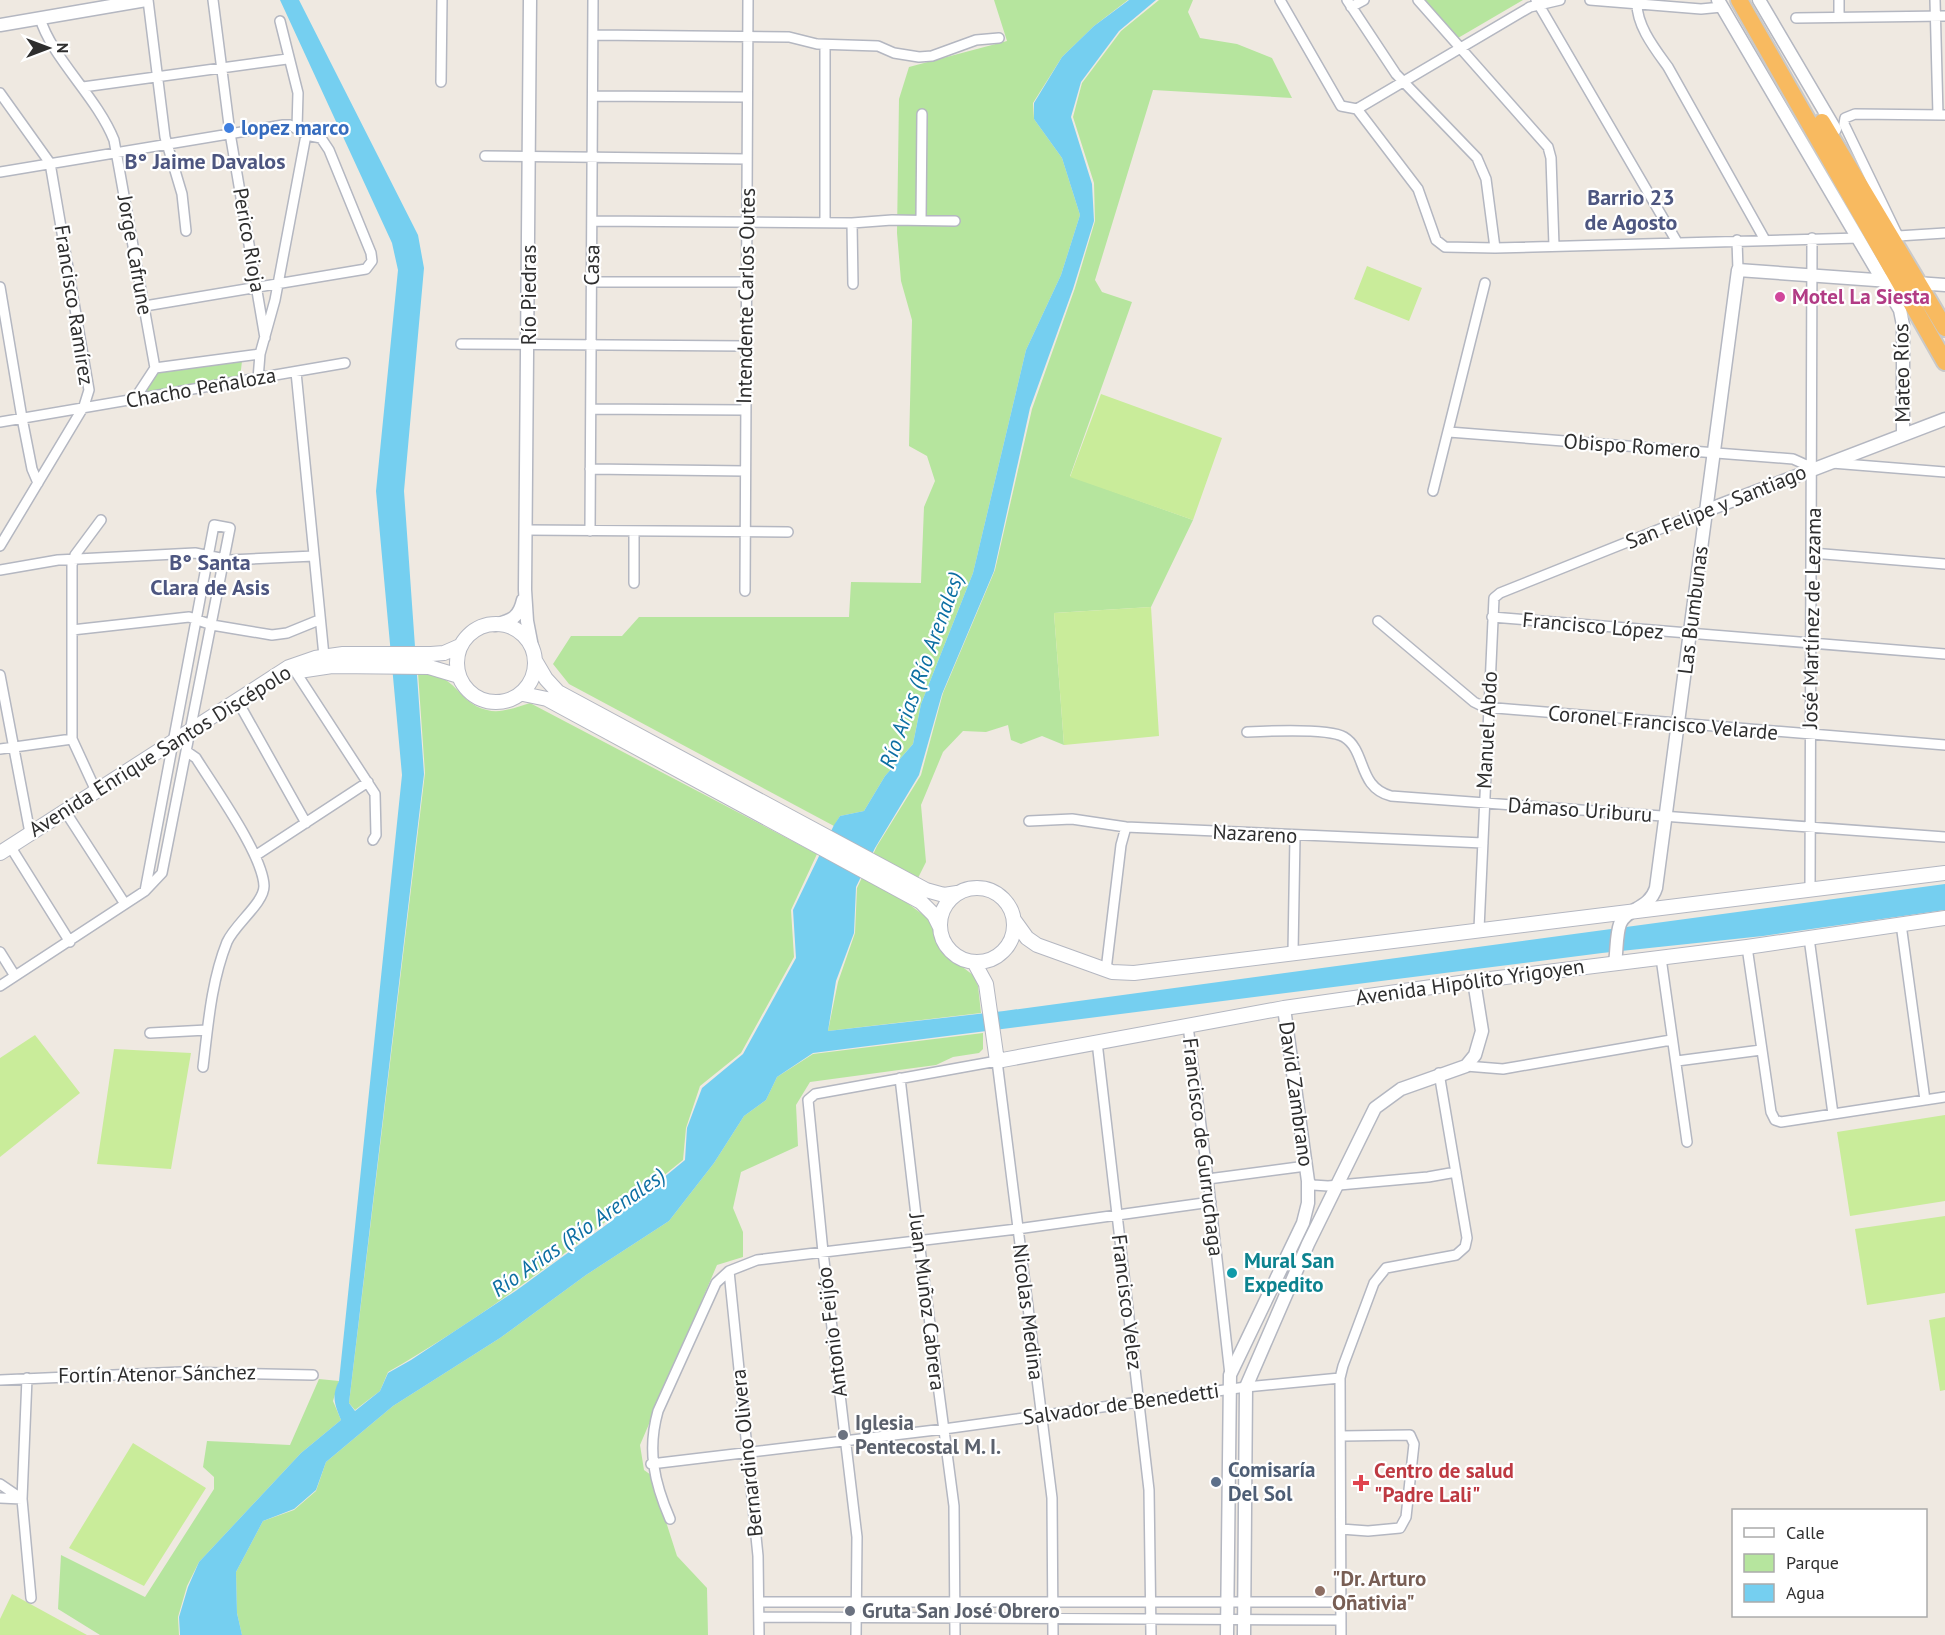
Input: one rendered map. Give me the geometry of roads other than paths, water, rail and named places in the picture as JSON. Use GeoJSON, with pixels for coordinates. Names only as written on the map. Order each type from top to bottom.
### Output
{"type":"FeatureCollection","features":[{"type":"Feature","properties":{"kind":"highway"},"geometry":{"type":"LineString","coordinates":[[1739,0],[1945,362]]}},
{"type":"Feature","properties":{"kind":"highway"},"geometry":{"type":"LineString","coordinates":[[1750,0],[1945,328]]}},
{"type":"Feature","properties":{"kind":"main road"},"geometry":{"type":"LineString","coordinates":[[430,661],[460,646],[474,631],[495,625],[516,629],[532,647],[536,662],[546,679],[558,692],[924,896],[957,893],[977,887],[998,893],[1006,900],[1014,920],[1032,942],[1106,970],[1134,973],[1945,873]]}},
{"type":"Feature","properties":{"kind":"main road"},"geometry":{"type":"LineString","coordinates":[[460,646],[456,661],[459,676],[468,691],[486,700],[507,699],[523,694],[547,699],[796,826]]}},
{"type":"Feature","properties":{"kind":"main road","name":"Avenida Enrique Santos Discépolo"},"geometry":{"type":"LineString","coordinates":[[5,849],[289,667],[324,656],[379,660]]}},
{"type":"Feature","properties":{"kind":"main road"},"geometry":{"type":"LineString","coordinates":[[269,681],[295,671],[379,660],[430,661],[459,676]]}},
{"type":"Feature","properties":{"kind":"main road"},"geometry":{"type":"LineString","coordinates":[[523,694],[532,681],[536,662]]}},
{"type":"Feature","properties":{"kind":"main road"},"geometry":{"type":"LineString","coordinates":[[940,927],[944,908],[957,893]]}},
{"type":"Feature","properties":{"kind":"main road"},"geometry":{"type":"LineString","coordinates":[[924,896],[950,950],[965,960],[974,962],[997,956]]}},
{"type":"Feature","properties":{"kind":"main road","name":"Avenida Hipólito Yrigoyen"},"geometry":{"type":"LineString","coordinates":[[997,1061],[1284,1008],[1615,958],[1661,958],[1945,918]]}},
{"type":"Feature","properties":{"kind":"main road"},"geometry":{"type":"LineString","coordinates":[[987,990],[992,963],[1009,944],[1014,920]]}},
{"type":"Feature","properties":{"kind":"main road"},"geometry":{"type":"LineString","coordinates":[[974,962],[987,990],[997,1061]]}},
{"type":"Feature","properties":{"kind":"street"},"geometry":{"type":"LineString","coordinates":[[0,25],[40,18],[86,5],[147,0],[167,143],[182,195],[186,231]]}},
{"type":"Feature","properties":{"kind":"street","name":"Perico Rioja"},"geometry":{"type":"LineString","coordinates":[[213,0],[230,133],[265,338]]}},
{"type":"Feature","properties":{"kind":"street"},"geometry":{"type":"LineString","coordinates":[[441,82],[442,0]]}},
{"type":"Feature","properties":{"kind":"street","name":"Río Piedras"},"geometry":{"type":"LineString","coordinates":[[525,590],[529,345],[530,0]]}},
{"type":"Feature","properties":{"kind":"street","name":"Casa"},"geometry":{"type":"LineString","coordinates":[[590,531],[593,0]]}},
{"type":"Feature","properties":{"kind":"street","name":"Intendente Carlos Outes"},"geometry":{"type":"LineString","coordinates":[[746,591],[744,410],[748,0]]}},
{"type":"Feature","properties":{"kind":"street"},"geometry":{"type":"LineString","coordinates":[[1280,0],[1341,106],[1357,109],[1537,2],[1560,0]]}},
{"type":"Feature","properties":{"kind":"street"},"geometry":{"type":"LineString","coordinates":[[1364,0],[1349,3],[1403,82],[1477,158],[1486,179],[1495,249]]}},
{"type":"Feature","properties":{"kind":"street"},"geometry":{"type":"LineString","coordinates":[[1418,0],[1548,147],[1551,158],[1554,246]]}},
{"type":"Feature","properties":{"kind":"street"},"geometry":{"type":"LineString","coordinates":[[1590,0],[1637,2],[1701,9],[1720,3]]}},
{"type":"Feature","properties":{"kind":"street"},"geometry":{"type":"LineString","coordinates":[[1759,0],[1898,236]]}},
{"type":"Feature","properties":{"kind":"street"},"geometry":{"type":"LineString","coordinates":[[1839,0],[1839,17]]}},
{"type":"Feature","properties":{"kind":"street"},"geometry":{"type":"LineString","coordinates":[[1918,283],[1898,236],[1846,130],[1845,118],[1855,114],[1941,115],[1940,16],[1935,0]]}},
{"type":"Feature","properties":{"kind":"street"},"geometry":{"type":"LineString","coordinates":[[1537,2],[1677,242]]}},
{"type":"Feature","properties":{"kind":"street"},"geometry":{"type":"LineString","coordinates":[[1637,2],[1637,12],[1655,50],[1668,67],[1765,240]]}},
{"type":"Feature","properties":{"kind":"street","name":"Mateo Ríos"},"geometry":{"type":"LineString","coordinates":[[1720,3],[1859,238],[1902,318],[1903,434]]}},
{"type":"Feature","properties":{"kind":"street"},"geometry":{"type":"LineString","coordinates":[[1796,18],[1940,16]]}},
{"type":"Feature","properties":{"kind":"street","name":"Jorge Cafrune"},"geometry":{"type":"LineString","coordinates":[[40,18],[46,34],[110,129],[155,368]]}},
{"type":"Feature","properties":{"kind":"street"},"geometry":{"type":"LineString","coordinates":[[280,21],[286,37],[287,59],[297,93],[297,128]]}},
{"type":"Feature","properties":{"kind":"street"},"geometry":{"type":"LineString","coordinates":[[593,35],[794,37],[825,45],[878,46],[894,53],[919,57],[932,56],[966,43],[999,38]]}},
{"type":"Feature","properties":{"kind":"street"},"geometry":{"type":"LineString","coordinates":[[825,45],[825,222]]}},
{"type":"Feature","properties":{"kind":"street"},"geometry":{"type":"LineString","coordinates":[[83,87],[287,59]]}},
{"type":"Feature","properties":{"kind":"street","name":"Francisco Ramírez"},"geometry":{"type":"LineString","coordinates":[[0,93],[50,163],[89,390],[84,406],[0,546]]}},
{"type":"Feature","properties":{"kind":"street"},"geometry":{"type":"LineString","coordinates":[[593,96],[747,97]]}},
{"type":"Feature","properties":{"kind":"street"},"geometry":{"type":"LineString","coordinates":[[1357,109],[1421,195],[1436,240],[1449,249],[1859,238]]}},
{"type":"Feature","properties":{"kind":"street"},"geometry":{"type":"LineString","coordinates":[[921,220],[922,114]]}},
{"type":"Feature","properties":{"kind":"street"},"geometry":{"type":"LineString","coordinates":[[0,172],[284,125],[297,128],[306,135],[317,136],[328,150],[372,253],[372,261],[366,269],[145,306]]}},
{"type":"Feature","properties":{"kind":"street"},"geometry":{"type":"LineString","coordinates":[[258,379],[260,354],[277,284],[306,135]]}},
{"type":"Feature","properties":{"kind":"street"},"geometry":{"type":"LineString","coordinates":[[485,156],[747,159]]}},
{"type":"Feature","properties":{"kind":"street"},"geometry":{"type":"LineString","coordinates":[[592,221],[852,223],[955,221]]}},
{"type":"Feature","properties":{"kind":"street"},"geometry":{"type":"LineString","coordinates":[[852,223],[853,284]]}},
{"type":"Feature","properties":{"kind":"street"},"geometry":{"type":"LineString","coordinates":[[1898,236],[1945,233]]}},
{"type":"Feature","properties":{"kind":"street","name":"José Martínez de Lezama"},"geometry":{"type":"LineString","coordinates":[[1810,890],[1812,238]]}},
{"type":"Feature","properties":{"kind":"street","name":"Las Bumbunas"},"geometry":{"type":"LineString","coordinates":[[1620,924],[1629,914],[1648,903],[1656,888],[1738,270],[1737,240]]}},
{"type":"Feature","properties":{"kind":"street"},"geometry":{"type":"LineString","coordinates":[[1738,270],[1945,285]]}},
{"type":"Feature","properties":{"kind":"street"},"geometry":{"type":"LineString","coordinates":[[591,282],[746,282]]}},
{"type":"Feature","properties":{"kind":"street"},"geometry":{"type":"LineString","coordinates":[[1433,491],[1485,284]]}},
{"type":"Feature","properties":{"kind":"street"},"geometry":{"type":"LineString","coordinates":[[0,287],[22,418],[32,469],[38,483]]}},
{"type":"Feature","properties":{"kind":"street"},"geometry":{"type":"LineString","coordinates":[[461,344],[746,346]]}},
{"type":"Feature","properties":{"kind":"street"},"geometry":{"type":"LineString","coordinates":[[134,400],[155,368],[260,354]]}},
{"type":"Feature","properties":{"kind":"street","name":"Chacho Peñaloza"},"geometry":{"type":"LineString","coordinates":[[0,422],[345,363]]}},
{"type":"Feature","properties":{"kind":"street"},"geometry":{"type":"LineString","coordinates":[[296,372],[324,656]]}},
{"type":"Feature","properties":{"kind":"street"},"geometry":{"type":"LineString","coordinates":[[591,410],[744,410]]}},
{"type":"Feature","properties":{"kind":"street","name":"San Felipe y Santiago"},"geometry":{"type":"LineString","coordinates":[[1493,603],[1500,593],[1813,468],[1945,419]]}},
{"type":"Feature","properties":{"kind":"street","name":"Obispo Romero"},"geometry":{"type":"LineString","coordinates":[[1449,432],[1793,459],[1813,468]]}},
{"type":"Feature","properties":{"kind":"street"},"geometry":{"type":"LineString","coordinates":[[1826,463],[1945,472]]}},
{"type":"Feature","properties":{"kind":"street"},"geometry":{"type":"LineString","coordinates":[[590,469],[745,471]]}},
{"type":"Feature","properties":{"kind":"street"},"geometry":{"type":"LineString","coordinates":[[96,791],[72,739],[73,559],[101,520]]}},
{"type":"Feature","properties":{"kind":"street"},"geometry":{"type":"LineString","coordinates":[[0,986],[145,891],[162,873],[230,528],[214,525],[145,891]]}},
{"type":"Feature","properties":{"kind":"street"},"geometry":{"type":"LineString","coordinates":[[527,530],[788,532]]}},
{"type":"Feature","properties":{"kind":"street"},"geometry":{"type":"LineString","coordinates":[[634,531],[634,583]]}},
{"type":"Feature","properties":{"kind":"street"},"geometry":{"type":"LineString","coordinates":[[1812,553],[1945,564]]}},
{"type":"Feature","properties":{"kind":"street"},"geometry":{"type":"LineString","coordinates":[[0,570],[73,559],[208,554],[224,559],[314,556]]}},
{"type":"Feature","properties":{"kind":"street"},"geometry":{"type":"LineString","coordinates":[[495,625],[515,619],[519,615],[525,590]]}},
{"type":"Feature","properties":{"kind":"street"},"geometry":{"type":"LineString","coordinates":[[525,590],[532,647]]}},
{"type":"Feature","properties":{"kind":"street","name":"Manuel Abdo"},"geometry":{"type":"LineString","coordinates":[[1479,929],[1493,603]]}},
{"type":"Feature","properties":{"kind":"street","name":"Francisco López"},"geometry":{"type":"LineString","coordinates":[[1492,617],[1690,635],[1945,654]]}},
{"type":"Feature","properties":{"kind":"street"},"geometry":{"type":"LineString","coordinates":[[72,630],[183,618],[272,635],[287,633],[319,620]]}},
{"type":"Feature","properties":{"kind":"street"},"geometry":{"type":"LineString","coordinates":[[1378,621],[1474,702],[1488,708]]}},
{"type":"Feature","properties":{"kind":"street"},"geometry":{"type":"LineString","coordinates":[[295,671],[377,799],[374,822],[376,835],[373,840]]}},
{"type":"Feature","properties":{"kind":"street"},"geometry":{"type":"LineString","coordinates":[[0,675],[30,833]]}},
{"type":"Feature","properties":{"kind":"street"},"geometry":{"type":"LineString","coordinates":[[237,700],[306,823]]}},
{"type":"Feature","properties":{"kind":"street","name":"Coronel Francisco Velarde"},"geometry":{"type":"LineString","coordinates":[[1488,708],[1810,736],[1945,745]]}},
{"type":"Feature","properties":{"kind":"street","name":"Dámaso Uriburu"},"geometry":{"type":"LineString","coordinates":[[1247,732],[1275,730],[1339,734],[1352,744],[1373,788],[1383,794],[1945,837]]}},
{"type":"Feature","properties":{"kind":"street"},"geometry":{"type":"LineString","coordinates":[[0,749],[72,739]]}},
{"type":"Feature","properties":{"kind":"street"},"geometry":{"type":"LineString","coordinates":[[186,751],[196,758],[255,856],[263,874],[264,890],[262,897],[236,926],[227,944],[213,995],[203,1068]]}},
{"type":"Feature","properties":{"kind":"street"},"geometry":{"type":"LineString","coordinates":[[255,856],[368,782]]}},
{"type":"Feature","properties":{"kind":"street"},"geometry":{"type":"LineString","coordinates":[[65,811],[125,904]]}},
{"type":"Feature","properties":{"kind":"street","name":"Nazareno"},"geometry":{"type":"LineString","coordinates":[[1029,821],[1072,819],[1126,827],[1483,843]]}},
{"type":"Feature","properties":{"kind":"street"},"geometry":{"type":"LineString","coordinates":[[1106,970],[1126,827]]}},
{"type":"Feature","properties":{"kind":"street"},"geometry":{"type":"LineString","coordinates":[[1293,952],[1294,836]]}},
{"type":"Feature","properties":{"kind":"street"},"geometry":{"type":"LineString","coordinates":[[5,849],[70,942]]}},
{"type":"Feature","properties":{"kind":"street"},"geometry":{"type":"LineString","coordinates":[[1604,914],[1613,916],[1620,924],[1615,958]]}},
{"type":"Feature","properties":{"kind":"street"},"geometry":{"type":"LineString","coordinates":[[1901,924],[1924,1100]]}},
{"type":"Feature","properties":{"kind":"street"},"geometry":{"type":"LineString","coordinates":[[1809,938],[1833,1114]]}},
{"type":"Feature","properties":{"kind":"street"},"geometry":{"type":"LineString","coordinates":[[1747,947],[1771,1112],[1775,1120],[1781,1122],[1945,1097]]}},
{"type":"Feature","properties":{"kind":"street"},"geometry":{"type":"LineString","coordinates":[[0,952],[15,976]]}},
{"type":"Feature","properties":{"kind":"street"},"geometry":{"type":"LineString","coordinates":[[1661,958],[1687,1142]]}},
{"type":"Feature","properties":{"kind":"street"},"geometry":{"type":"LineString","coordinates":[[1466,1065],[1475,1055],[1481,1039],[1474,981]]}},
{"type":"Feature","properties":{"kind":"street","name":"David Zambrano"},"geometry":{"type":"LineString","coordinates":[[1230,1375],[1307,1214],[1308,1181],[1284,1008]]}},
{"type":"Feature","properties":{"kind":"street","name":"Francisco de Gurruchaga"},"geometry":{"type":"LineString","coordinates":[[1188,1026],[1211,1202],[1230,1375]]}},
{"type":"Feature","properties":{"kind":"street"},"geometry":{"type":"LineString","coordinates":[[150,1033],[207,1030]]}},
{"type":"Feature","properties":{"kind":"street"},"geometry":{"type":"LineString","coordinates":[[1244,1635],[1246,1387],[1308,1244],[1375,1108],[1401,1089],[1439,1073],[1466,1065],[1503,1069],[1671,1040]]}},
{"type":"Feature","properties":{"kind":"street","name":"Francisco Velez"},"geometry":{"type":"LineString","coordinates":[[1096,1042],[1151,1509],[1151,1635]]}},
{"type":"Feature","properties":{"kind":"street"},"geometry":{"type":"LineString","coordinates":[[1677,1061],[1761,1050]]}},
{"type":"Feature","properties":{"kind":"street"},"geometry":{"type":"LineString","coordinates":[[900,1078],[997,1061]]}},
{"type":"Feature","properties":{"kind":"street","name":"Nicolas Medina"},"geometry":{"type":"LineString","coordinates":[[997,1061],[1054,1515],[1053,1635]]}},
{"type":"Feature","properties":{"kind":"street"},"geometry":{"type":"LineString","coordinates":[[1341,1635],[1340,1378],[1379,1275],[1386,1268],[1394,1265],[1456,1255],[1466,1247],[1467,1238],[1439,1073]]}},
{"type":"Feature","properties":{"kind":"street","name":"Antonio Feijóo"},"geometry":{"type":"LineString","coordinates":[[856,1635],[858,1545],[823,1252],[808,1100],[815,1094],[900,1078]]}},
{"type":"Feature","properties":{"kind":"street","name":"Juan Muñoz Cabrera"},"geometry":{"type":"LineString","coordinates":[[900,1078],[955,1513],[955,1635]]}},
{"type":"Feature","properties":{"kind":"street"},"geometry":{"type":"LineString","coordinates":[[1208,1179],[1306,1166]]}},
{"type":"Feature","properties":{"kind":"street"},"geometry":{"type":"LineString","coordinates":[[1308,1181],[1320,1186],[1337,1186],[1456,1172]]}},
{"type":"Feature","properties":{"kind":"street"},"geometry":{"type":"LineString","coordinates":[[670,1519],[651,1464],[651,1443],[658,1411],[716,1283],[729,1271],[757,1260],[1017,1229],[1211,1202]]}},
{"type":"Feature","properties":{"kind":"street","name":"Bernardino Olivera"},"geometry":{"type":"LineString","coordinates":[[729,1271],[758,1556],[759,1635]]}},
{"type":"Feature","properties":{"kind":"street","name":"Fortín Atenor Sánchez"},"geometry":{"type":"LineString","coordinates":[[0,1380],[181,1372],[314,1375]]}},
{"type":"Feature","properties":{"kind":"street"},"geometry":{"type":"LineString","coordinates":[[1227,1635],[1228,1389],[1230,1375]]}},
{"type":"Feature","properties":{"kind":"street"},"geometry":{"type":"LineString","coordinates":[[27,1378],[22,1499],[31,1598]]}},
{"type":"Feature","properties":{"kind":"street","name":"Salvador de Benedetti"},"geometry":{"type":"LineString","coordinates":[[651,1464],[944,1429],[1228,1389],[1340,1378]]}},
{"type":"Feature","properties":{"kind":"street"},"geometry":{"type":"LineString","coordinates":[[1341,1529],[1368,1531],[1400,1528],[1406,1517],[1414,1444],[1410,1435],[1342,1437]]}},
{"type":"Feature","properties":{"kind":"street"},"geometry":{"type":"LineString","coordinates":[[0,1484],[22,1499]]}},
{"type":"Feature","properties":{"kind":"street"},"geometry":{"type":"LineString","coordinates":[[0,1498],[22,1499]]}},
{"type":"Feature","properties":{"kind":"street"},"geometry":{"type":"LineString","coordinates":[[759,1602],[1341,1602]]}},
{"type":"Feature","properties":{"kind":"street"},"geometry":{"type":"LineString","coordinates":[[759,1617],[1341,1620]]}},
{"type":"Feature","properties":{"kind":"water"},"geometry":{"type":"Polygon","coordinates":[[[280,0],[299,0],[418,235],[424,268],[404,491],[424,774],[349,1403],[355,1411],[380,1391],[388,1373],[517,1290],[606,1225],[685,1160],[687,1128],[702,1088],[743,1054],[796,958],[793,910],[834,825],[840,816],[864,811],[885,776],[913,744],[921,704],[973,573],[1026,350],[1061,275],[1080,215],[1062,158],[1034,119],[1034,103],[1062,57],[1094,26],[1129,0],[1156,0],[1119,31],[1081,82],[1071,117],[1092,184],[1094,221],[1073,289],[1030,408],[994,571],[942,694],[919,775],[875,848],[856,887],[854,933],[836,981],[828,1031],[1004,1011],[1945,884],[1945,910],[1763,936],[1602,953],[813,1053],[777,1077],[766,1100],[744,1116],[714,1163],[669,1221],[586,1275],[500,1338],[393,1406],[326,1462],[316,1490],[294,1509],[263,1521],[236,1572],[237,1613],[242,1635],[180,1635],[179,1617],[199,1562],[301,1453],[341,1420],[335,1396],[339,1381],[402,775],[376,491],[398,270],[392,243],[280,0]]]}},
{"type":"Feature","properties":{"kind":"place","name":"lopez marco"},"geometry":{"type":"Point","coordinates":[229,128]}},
{"type":"Feature","properties":{"kind":"place","name":"Motel La Siesta"},"geometry":{"type":"Point","coordinates":[1780,297]}},
{"type":"Feature","properties":{"kind":"place","name":"Mural San Expedito"},"geometry":{"type":"Point","coordinates":[1232,1273]}},
{"type":"Feature","properties":{"kind":"place","name":"Iglesia Pentecostal M. I."},"geometry":{"type":"Point","coordinates":[843,1435]}},
{"type":"Feature","properties":{"kind":"place","name":"Comisaría Del Sol"},"geometry":{"type":"Point","coordinates":[1216,1482]}},
{"type":"Feature","properties":{"kind":"place","name":"Centro de salud \"Padre Lali\""},"geometry":{"type":"Point","coordinates":[1361,1483]}},
{"type":"Feature","properties":{"kind":"place","name":"\"Dr. Arturo Oñativia\""},"geometry":{"type":"Point","coordinates":[1320,1591]}},
{"type":"Feature","properties":{"kind":"place","name":"Gruta San José Obrero"},"geometry":{"type":"Point","coordinates":[850,1611]}},
{"type":"Feature","properties":{"kind":"district","name":"B° Jaime Davalos"},"geometry":{"type":"Point","coordinates":[205,161]}},
{"type":"Feature","properties":{"kind":"district","name":"Barrio 23 de Agosto"},"geometry":{"type":"Point","coordinates":[1631,210]}},
{"type":"Feature","properties":{"kind":"district","name":"B° Santa Clara de Asis"},"geometry":{"type":"Point","coordinates":[210,574]}},
{"type":"Feature","properties":{"kind":"water label","name":"Río Arias (Río Arenales)"},"geometry":{"type":"Point","coordinates":[921,670]}},
{"type":"Feature","properties":{"kind":"water label","name":"Río Arias (Río Arenales)"},"geometry":{"type":"Point","coordinates":[578,1232]}}]}
